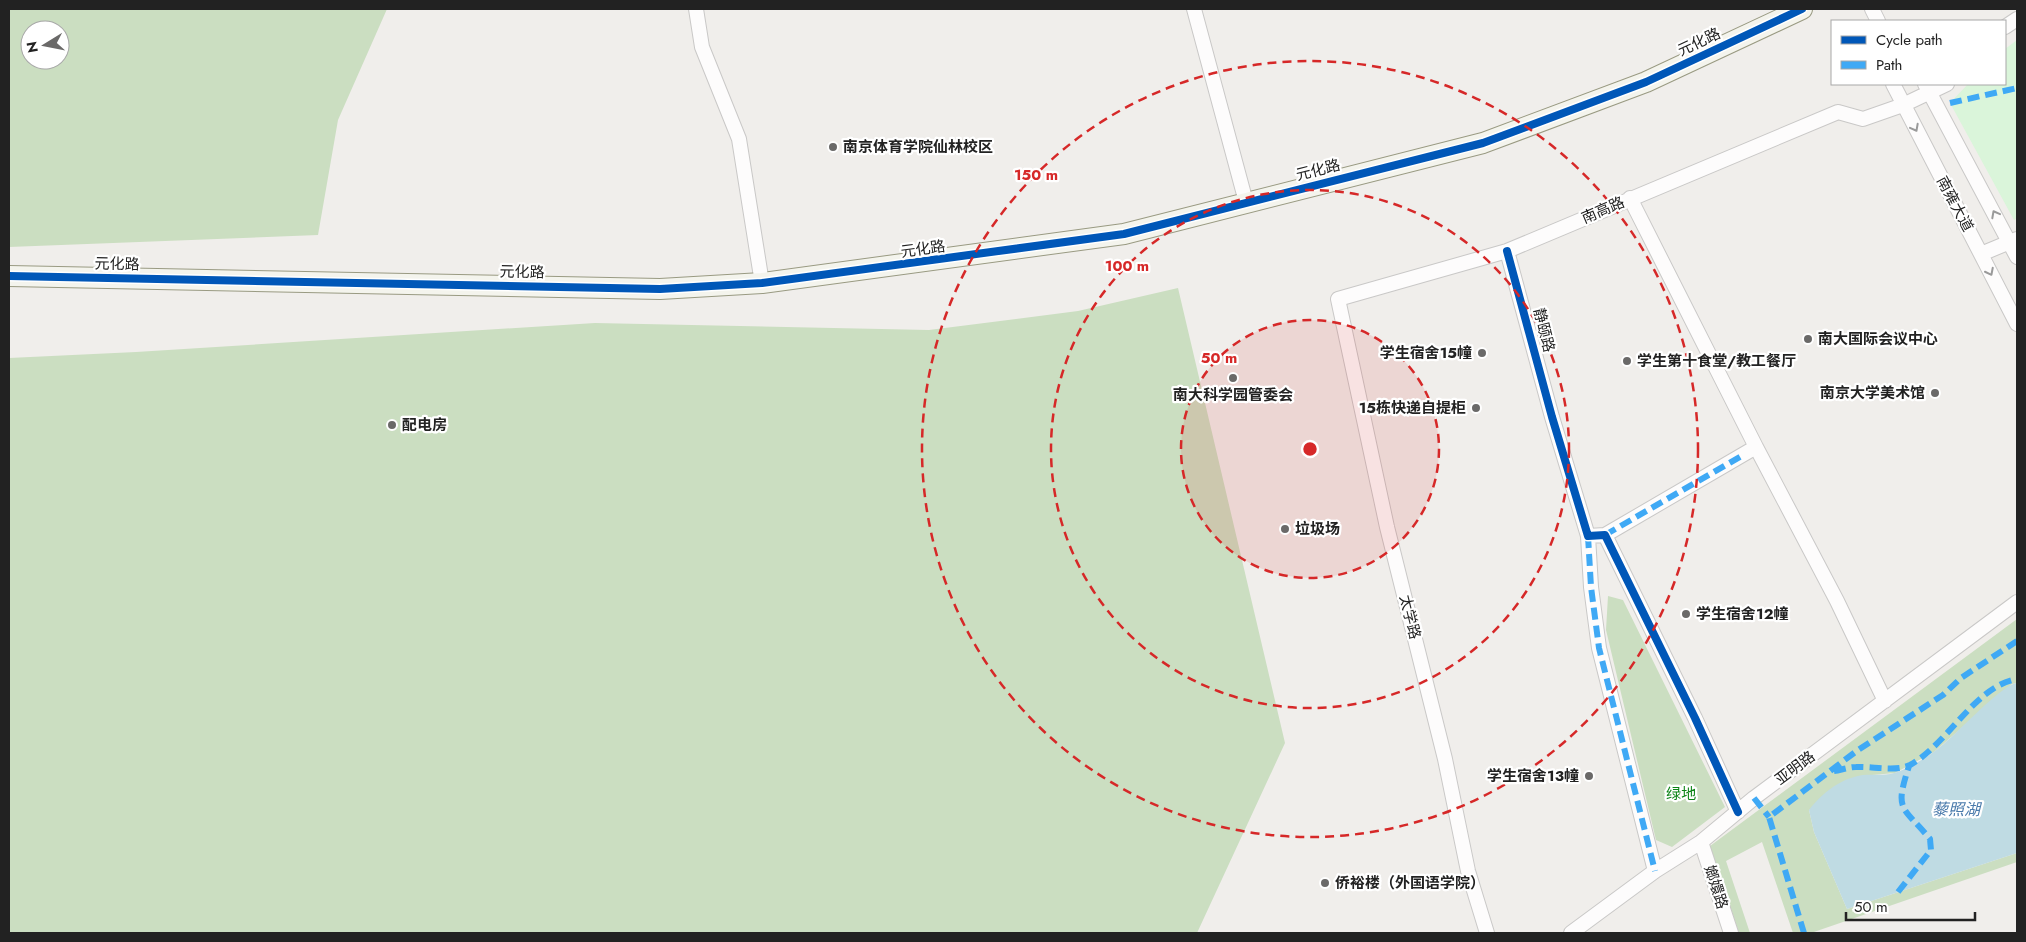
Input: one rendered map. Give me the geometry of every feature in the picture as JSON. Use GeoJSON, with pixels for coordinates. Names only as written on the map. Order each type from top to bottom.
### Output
{"type":"FeatureCollection","features":[{"type":"Feature","properties":{"kind":"street"},"geometry":{"type":"LineString","coordinates":[[696,9],[702,47],[738,140],[762,283]]}},
{"type":"Feature","properties":{"kind":"street"},"geometry":{"type":"LineString","coordinates":[[1194,9],[1246,202]]}},
{"type":"Feature","properties":{"kind":"street","name":"元化路"},"geometry":{"type":"LineString","coordinates":[[9,276],[660,289],[762,283],[1124,234],[1482,143],[1646,82],[1802,9]]}},
{"type":"Feature","properties":{"kind":"street"},"geometry":{"type":"LineString","coordinates":[[2006,26],[2017,19]]}},
{"type":"Feature","properties":{"kind":"street","name":"南雍大道"},"geometry":{"type":"LineString","coordinates":[[1893,85],[2017,324]]}},
{"type":"Feature","properties":{"kind":"street"},"geometry":{"type":"LineString","coordinates":[[1903,105],[1927,88],[1942,85]]}},
{"type":"Feature","properties":{"kind":"street","name":"南雍大道"},"geometry":{"type":"LineString","coordinates":[[1927,88],[2014,240],[2017,257]]}},
{"type":"Feature","properties":{"kind":"street","name":"南高路"},"geometry":{"type":"LineString","coordinates":[[1338,299],[1508,251],[1838,112],[1863,119],[1903,105]]}},
{"type":"Feature","properties":{"kind":"street"},"geometry":{"type":"LineString","coordinates":[[1630,198],[1756,447],[1837,601],[1885,701]]}},
{"type":"Feature","properties":{"kind":"street"},"geometry":{"type":"LineString","coordinates":[[1981,254],[2014,240]]}},
{"type":"Feature","properties":{"kind":"street","name":"静颐路"},"geometry":{"type":"LineString","coordinates":[[1508,251],[1552,417],[1588,536],[1591,587],[1599,648],[1655,871]]}},
{"type":"Feature","properties":{"kind":"street","name":"太学路"},"geometry":{"type":"LineString","coordinates":[[1338,299],[1387,527],[1445,759],[1468,871],[1487,933]]}},
{"type":"Feature","properties":{"kind":"street"},"geometry":{"type":"LineString","coordinates":[[1588,536],[1606,534],[1756,447]]}},
{"type":"Feature","properties":{"kind":"street"},"geometry":{"type":"LineString","coordinates":[[1606,534],[1691,709],[1738,812]]}},
{"type":"Feature","properties":{"kind":"street","name":"亚明路"},"geometry":{"type":"LineString","coordinates":[[1572,933],[1655,871],[1701,842],[1738,812],[2017,602]]}},
{"type":"Feature","properties":{"kind":"street","name":"嫏嬛路"},"geometry":{"type":"LineString","coordinates":[[1701,842],[1731,933]]}},
{"type":"Feature","properties":{"kind":"green space"},"geometry":{"type":"Polygon","coordinates":[[[9,9],[387,9],[338,120],[318,235],[9,247],[9,9]]]}},
{"type":"Feature","properties":{"kind":"green space"},"geometry":{"type":"Polygon","coordinates":[[[2017,40],[2017,218],[2014,220],[1950,103],[1967,85],[2006,85],[2006,48],[2017,40]]]}},
{"type":"Feature","properties":{"kind":"green space"},"geometry":{"type":"Polygon","coordinates":[[[1178,288],[1285,743],[1197,933],[9,933],[9,358],[136,352],[595,323],[929,330],[1078,311],[1178,288]]]}},
{"type":"Feature","properties":{"kind":"green space","name":"绿地"},"geometry":{"type":"Polygon","coordinates":[[[1608,596],[1623,600],[1725,807],[1672,847],[1656,840],[1606,630],[1608,596]]]}},
{"type":"Feature","properties":{"kind":"green space"},"geometry":{"type":"Polygon","coordinates":[[[2017,619],[2017,683],[2012,684],[1934,752],[1895,773],[1861,776],[1809,810],[1814,832],[1847,909],[2017,853],[2017,862],[1811,933],[1793,933],[1762,842],[1726,861],[1750,933],[1739,933],[1710,846],[2017,619]]]}},
{"type":"Feature","properties":{"kind":"water","name":"藜照湖"},"geometry":{"type":"Polygon","coordinates":[[[2017,683],[2017,853],[1847,909],[1814,832],[1809,810],[1826,792],[1847,779],[1863,775],[1894,773],[1920,761],[1935,751],[2000,693],[2017,683]]]}},
{"type":"Feature","properties":{"kind":"marked path"},"geometry":{"type":"LineString","coordinates":[[1950,103],[2017,88]]}},
{"type":"Feature","properties":{"kind":"marked path"},"geometry":{"type":"LineString","coordinates":[[1605,535],[1745,454]]}},
{"type":"Feature","properties":{"kind":"marked path"},"geometry":{"type":"LineString","coordinates":[[1588,536],[1591,587],[1599,648],[1655,871]]}},
{"type":"Feature","properties":{"kind":"marked path"},"geometry":{"type":"LineString","coordinates":[[1804,933],[1769,817],[1858,750],[1943,695],[1961,678],[2017,641]]}},
{"type":"Feature","properties":{"kind":"marked path"},"geometry":{"type":"LineString","coordinates":[[1834,771],[1853,767],[1898,768],[1910,765],[1937,744],[1988,692],[2002,684],[2017,679]]}},
{"type":"Feature","properties":{"kind":"marked path"},"geometry":{"type":"LineString","coordinates":[[1898,892],[1931,850],[1930,839],[1903,807],[1902,792],[1909,766]]}},
{"type":"Feature","properties":{"kind":"marked path"},"geometry":{"type":"LineString","coordinates":[[1754,798],[1769,817]]}},
{"type":"Feature","properties":{"kind":"cycle path"},"geometry":{"type":"LineString","coordinates":[[9,276],[660,289],[762,283],[1124,234],[1483,143],[1646,82],[1802,9]]}},
{"type":"Feature","properties":{"kind":"cycle path"},"geometry":{"type":"LineString","coordinates":[[1507,251],[1552,417],[1588,536],[1605,535],[1695,718],[1738,812]]}},
{"type":"Feature","properties":{"kind":"place","name":"南京体育学院仙林校区"},"geometry":{"type":"Point","coordinates":[833,147]}},
{"type":"Feature","properties":{"kind":"place","name":"南大国际会议中心"},"geometry":{"type":"Point","coordinates":[1808,339]}},
{"type":"Feature","properties":{"kind":"place","name":"学生宿舍15幢"},"geometry":{"type":"Point","coordinates":[1482,353]}},
{"type":"Feature","properties":{"kind":"place","name":"学生第十食堂/教工餐厅"},"geometry":{"type":"Point","coordinates":[1627,361]}},
{"type":"Feature","properties":{"kind":"place","name":"南大科学园管委会"},"geometry":{"type":"Point","coordinates":[1233,378]}},
{"type":"Feature","properties":{"kind":"place","name":"南京大学美术馆"},"geometry":{"type":"Point","coordinates":[1935,393]}},
{"type":"Feature","properties":{"kind":"place","name":"15栋快递自提柜"},"geometry":{"type":"Point","coordinates":[1476,408]}},
{"type":"Feature","properties":{"kind":"place","name":"配电房"},"geometry":{"type":"Point","coordinates":[392,425]}},
{"type":"Feature","properties":{"kind":"place","name":"垃圾场"},"geometry":{"type":"Point","coordinates":[1285,529]}},
{"type":"Feature","properties":{"kind":"place","name":"学生宿舍12幢"},"geometry":{"type":"Point","coordinates":[1686,614]}},
{"type":"Feature","properties":{"kind":"place","name":"学生宿舍13幢"},"geometry":{"type":"Point","coordinates":[1589,776]}},
{"type":"Feature","properties":{"kind":"place","name":"侨裕楼（外国语学院）"},"geometry":{"type":"Point","coordinates":[1325,883]}}]}
